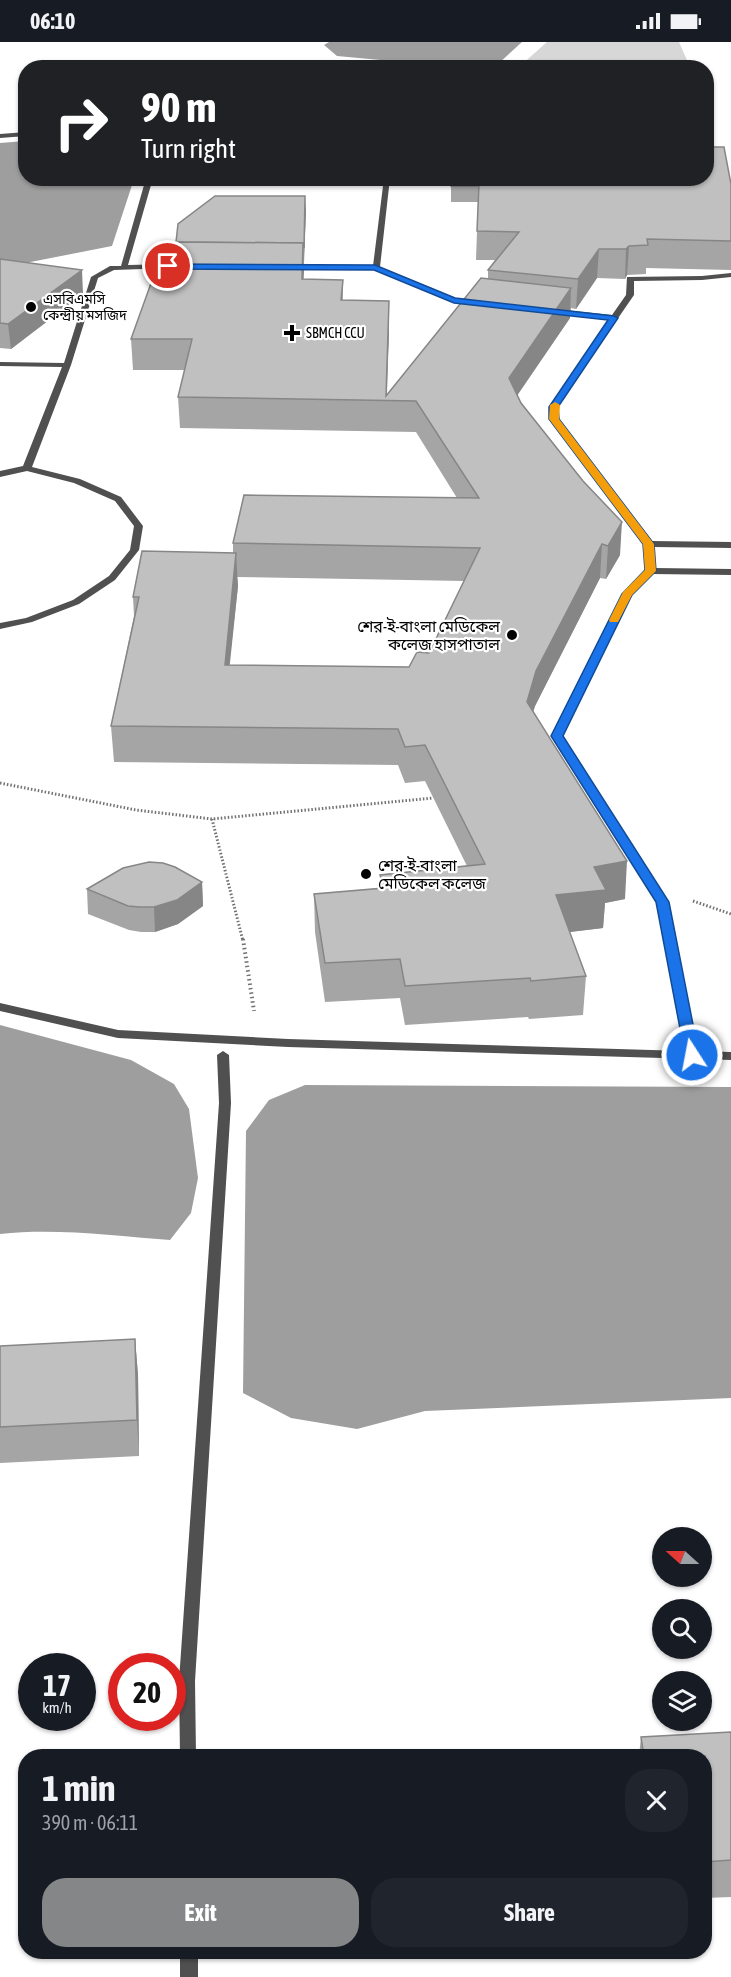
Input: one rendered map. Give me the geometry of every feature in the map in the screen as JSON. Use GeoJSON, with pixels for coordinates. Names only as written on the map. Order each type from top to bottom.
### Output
{"type":"FeatureCollection","features":[{"type":"Feature","properties":{"kind":"street"},"geometry":{"type":"LineString","coordinates":[[0,136],[18,135]]}},
{"type":"Feature","properties":{"kind":"street"},"geometry":{"type":"LineString","coordinates":[[124,267],[148,186]]}},
{"type":"Feature","properties":{"kind":"street"},"geometry":{"type":"LineString","coordinates":[[375,268],[386,186]]}},
{"type":"Feature","properties":{"kind":"street"},"geometry":{"type":"LineString","coordinates":[[27,468],[67,365],[95,277],[114,268],[179,266]]}},
{"type":"Feature","properties":{"kind":"street"},"geometry":{"type":"LineString","coordinates":[[283,267],[375,268],[454,300],[488,304]]}},
{"type":"Feature","properties":{"kind":"street"},"geometry":{"type":"LineString","coordinates":[[650,571],[649,544],[554,419],[553,407],[630,295],[630,279],[702,278],[731,275]]}},
{"type":"Feature","properties":{"kind":"street"},"geometry":{"type":"LineString","coordinates":[[545,310],[614,318]]}},
{"type":"Feature","properties":{"kind":"street"},"geometry":{"type":"LineString","coordinates":[[0,364],[67,365]]}},
{"type":"Feature","properties":{"kind":"street"},"geometry":{"type":"LineString","coordinates":[[0,474],[27,468],[77,482],[118,499],[139,526],[134,550],[112,578],[76,602],[29,620],[0,626]]}},
{"type":"Feature","properties":{"kind":"street"},"geometry":{"type":"LineString","coordinates":[[649,544],[731,545]]}},
{"type":"Feature","properties":{"kind":"street"},"geometry":{"type":"LineString","coordinates":[[692,1055],[662,902],[557,736],[627,594],[650,571],[731,572]]}},
{"type":"Feature","properties":{"kind":"street"},"geometry":{"type":"LineString","coordinates":[[0,1007],[118,1034],[259,1042],[731,1056]]}},
{"type":"Feature","properties":{"kind":"street"},"geometry":{"type":"LineString","coordinates":[[188,1749],[188,1681],[225,1103],[223,1055]]}},
{"type":"Feature","properties":{"kind":"street"},"geometry":{"type":"LineString","coordinates":[[189,1959],[189,1977]]}},
{"type":"Feature","properties":{"kind":"path"},"geometry":{"type":"LineString","coordinates":[[0,783],[136,810],[212,819],[433,798]]}},
{"type":"Feature","properties":{"kind":"path"},"geometry":{"type":"LineString","coordinates":[[212,819],[241,930],[259,1042]]}},
{"type":"Feature","properties":{"kind":"shaded area"},"geometry":{"type":"Polygon","coordinates":[[[329,42],[522,42],[502,60],[381,60],[337,56],[324,45],[329,42]]]}},
{"type":"Feature","properties":{"kind":"shaded area"},"geometry":{"type":"Polygon","coordinates":[[[547,42],[679,42],[687,60],[527,60],[547,42]]]}},
{"type":"Feature","properties":{"kind":"shaded area"},"geometry":{"type":"Polygon","coordinates":[[[18,142],[18,186],[132,186],[112,246],[0,268],[0,143],[18,142]]]}},
{"type":"Feature","properties":{"kind":"shaded area"},"geometry":{"type":"Polygon","coordinates":[[[0,1025],[131,1060],[174,1084],[189,1109],[198,1178],[191,1213],[170,1240],[64,1232],[0,1234],[0,1025]]]}},
{"type":"Feature","properties":{"kind":"shaded area"},"geometry":{"type":"Polygon","coordinates":[[[305,1085],[731,1087],[731,1398],[425,1411],[357,1429],[291,1418],[243,1393],[246,1131],[269,1100],[305,1085]]]}},
{"type":"Feature","properties":{"kind":"building"},"geometry":{"type":"Polygon","coordinates":[[[714,147],[724,147],[731,184],[731,241],[647,239],[648,245],[629,246],[626,249],[599,249],[578,279],[488,270],[519,232],[477,231],[479,186],[714,186],[714,147]]]}},
{"type":"Feature","properties":{"kind":"building"},"geometry":{"type":"Polygon","coordinates":[[[215,196],[305,196],[304,248],[303,243],[176,242],[178,224],[215,196]]]}},
{"type":"Feature","properties":{"kind":"building"},"geometry":{"type":"Polygon","coordinates":[[[174,242],[303,243],[302,279],[343,280],[341,300],[389,301],[386,396],[481,278],[571,288],[509,378],[521,403],[583,481],[622,522],[608,546],[602,544],[536,671],[527,702],[627,861],[594,867],[606,890],[556,895],[586,976],[531,981],[530,978],[405,986],[400,959],[325,963],[314,894],[384,888],[380,875],[485,864],[425,745],[405,747],[398,729],[111,726],[139,597],[133,597],[142,551],[236,553],[225,665],[409,667],[417,652],[429,653],[480,548],[233,543],[244,495],[479,498],[416,401],[178,397],[192,339],[131,339],[164,247],[173,248],[174,242]]]}},
{"type":"Feature","properties":{"kind":"building"},"geometry":{"type":"Polygon","coordinates":[[[0,259],[82,270],[8,324],[0,323],[0,259]]]}},
{"type":"Feature","properties":{"kind":"building"},"geometry":{"type":"Polygon","coordinates":[[[149,862],[175,867],[202,882],[177,900],[154,907],[128,906],[87,889],[123,868],[149,862]]]}},
{"type":"Feature","properties":{"kind":"building"},"geometry":{"type":"Polygon","coordinates":[[[135,1339],[137,1420],[0,1427],[0,1346],[135,1339]]]}},
{"type":"Feature","properties":{"kind":"building"},"geometry":{"type":"Polygon","coordinates":[[[731,1732],[731,1860],[712,1861],[712,1749],[643,1749],[641,1737],[731,1732]]]}},
{"type":"Feature","properties":{"kind":"slow traffic"},"geometry":{"type":"LineString","coordinates":[[555,405],[553,407],[554,419],[649,544],[650,571],[627,594],[614,620]]}},
{"type":"Feature","properties":{"kind":"place","name":"এসবিএমসি কেন্দ্রীয় মসজিদ"},"geometry":{"type":"Point","coordinates":[31,307]}},
{"type":"Feature","properties":{"kind":"place","name":"SBMCH CCU"},"geometry":{"type":"Point","coordinates":[292,333]}},
{"type":"Feature","properties":{"kind":"place","name":"শের-ই-বাংলা মেডিকেল কলেজ হাসপাতাল"},"geometry":{"type":"Point","coordinates":[512,635]}},
{"type":"Feature","properties":{"kind":"place","name":"শের-ই-বাংলা মেডিকেল কলেজ"},"geometry":{"type":"Point","coordinates":[366,874]}},
{"type":"Feature","properties":{"kind":"route"},"geometry":{"type":"LineString","coordinates":[[168,266],[375,268],[454,300],[614,318],[553,407],[554,419],[649,544],[650,571],[627,594],[557,736],[662,902],[692,1055]]}}]}
